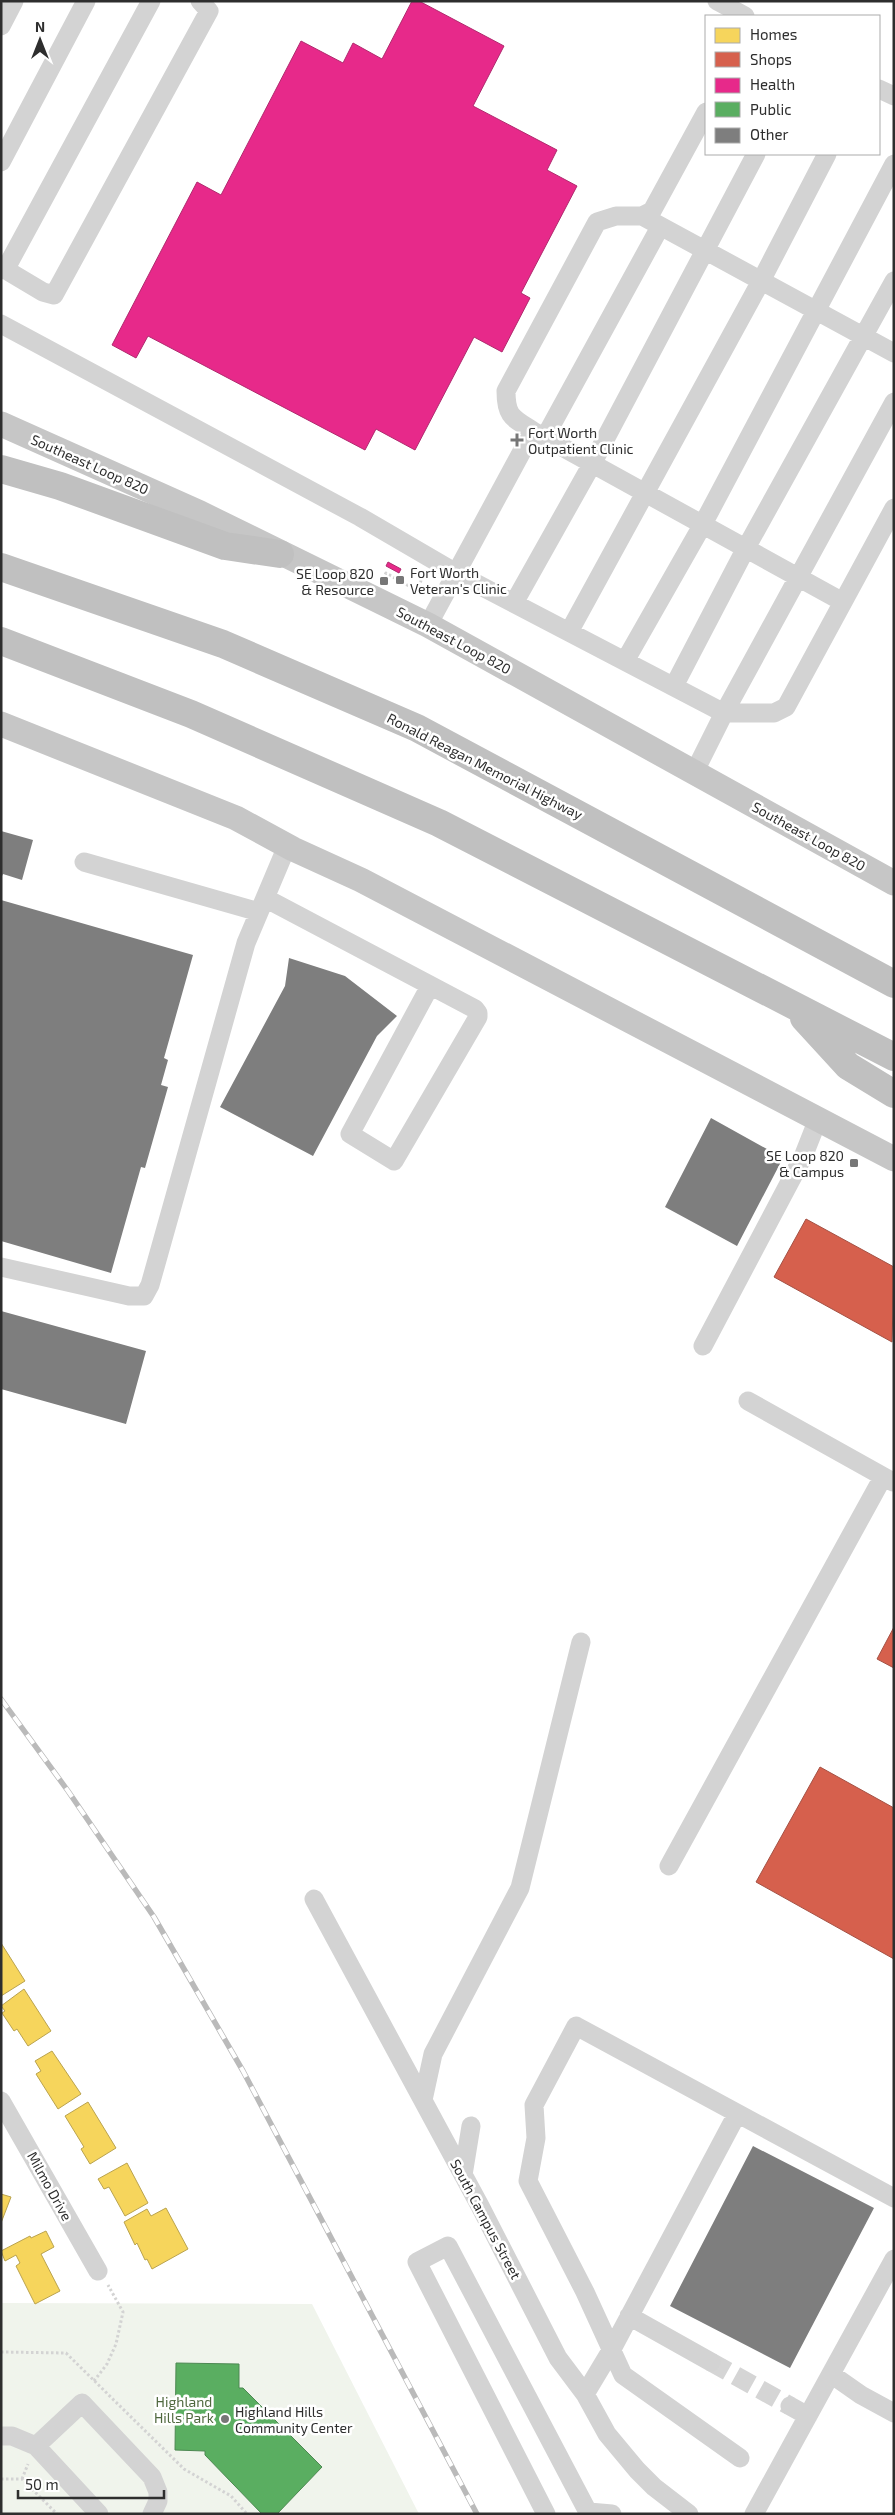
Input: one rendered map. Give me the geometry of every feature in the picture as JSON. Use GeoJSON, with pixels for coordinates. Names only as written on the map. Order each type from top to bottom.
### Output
{"type":"FeatureCollection","features":[{"type":"Feature","properties":{"kind":"highway"},"geometry":{"type":"LineString","coordinates":[[1,469],[60,486],[225,546],[280,554]]}},
{"type":"Feature","properties":{"kind":"highway","name":"Ronald Reagan Memorial Highway"},"geometry":{"type":"LineString","coordinates":[[1,567],[223,644],[417,728],[894,984]]}},
{"type":"Feature","properties":{"kind":"highway"},"geometry":{"type":"LineString","coordinates":[[1,641],[191,714],[439,823],[790,1002],[894,1058]]}},
{"type":"Feature","properties":{"kind":"highway"},"geometry":{"type":"LineString","coordinates":[[790,1002],[848,1066],[894,1094]]}},
{"type":"Feature","properties":{"kind":"main road","name":"Southeast Loop 820"},"geometry":{"type":"LineString","coordinates":[[1,424],[200,513],[280,554],[428,625],[894,883]]}},
{"type":"Feature","properties":{"kind":"main road"},"geometry":{"type":"LineString","coordinates":[[1,724],[236,818],[287,846],[361,880],[894,1159]]}},
{"type":"Feature","properties":{"kind":"street"},"geometry":{"type":"LineString","coordinates":[[1,162],[86,1]]}},
{"type":"Feature","properties":{"kind":"street"},"geometry":{"type":"LineString","coordinates":[[152,1],[3,268],[43,292],[54,295],[209,11],[200,1]]}},
{"type":"Feature","properties":{"kind":"street"},"geometry":{"type":"LineString","coordinates":[[717,1],[743,15]]}},
{"type":"Feature","properties":{"kind":"street"},"geometry":{"type":"LineString","coordinates":[[880,89],[894,96]]}},
{"type":"Feature","properties":{"kind":"street"},"geometry":{"type":"LineString","coordinates":[[705,114],[652,211],[642,216],[616,216],[597,222],[506,391],[506,406],[510,416],[539,434],[843,602]]}},
{"type":"Feature","properties":{"kind":"street"},"geometry":{"type":"LineString","coordinates":[[514,603],[592,464],[755,155]]}},
{"type":"Feature","properties":{"kind":"street"},"geometry":{"type":"LineString","coordinates":[[569,632],[761,281],[826,155]]}},
{"type":"Feature","properties":{"kind":"street"},"geometry":{"type":"LineString","coordinates":[[625,661],[703,524],[894,164]]}},
{"type":"Feature","properties":{"kind":"street"},"geometry":{"type":"LineString","coordinates":[[642,216],[894,354]]}},
{"type":"Feature","properties":{"kind":"street"},"geometry":{"type":"LineString","coordinates":[[428,625],[456,572],[660,227]]}},
{"type":"Feature","properties":{"kind":"street"},"geometry":{"type":"LineString","coordinates":[[674,686],[746,548],[894,282]]}},
{"type":"Feature","properties":{"kind":"street"},"geometry":{"type":"LineString","coordinates":[[1,324],[360,516],[456,572],[724,713],[774,713],[786,707],[894,508]]}},
{"type":"Feature","properties":{"kind":"street"},"geometry":{"type":"LineString","coordinates":[[694,773],[797,576],[894,402]]}},
{"type":"Feature","properties":{"kind":"street"},"geometry":{"type":"LineString","coordinates":[[1,1267],[129,1296],[144,1296],[150,1285],[246,943],[287,846]]}},
{"type":"Feature","properties":{"kind":"street"},"geometry":{"type":"LineString","coordinates":[[84,862],[262,905],[430,986],[475,1009],[478,1017],[394,1161],[350,1134],[430,986]]}},
{"type":"Feature","properties":{"kind":"street"},"geometry":{"type":"LineString","coordinates":[[703,1346],[803,1157],[818,1119]]}},
{"type":"Feature","properties":{"kind":"street"},"geometry":{"type":"LineString","coordinates":[[668,1866],[888,1480],[748,1401]]}},
{"type":"Feature","properties":{"kind":"street"},"geometry":{"type":"LineString","coordinates":[[423,2100],[433,2054],[520,1888],[581,1642]]}},
{"type":"Feature","properties":{"kind":"street","name":"South Campus Street"},"geometry":{"type":"LineString","coordinates":[[314,1899],[463,2175],[558,2358],[585,2394],[607,2434],[637,2470],[654,2487],[689,2514]]}},
{"type":"Feature","properties":{"kind":"street"},"geometry":{"type":"LineString","coordinates":[[740,2458],[622,2375],[612,2349],[528,2181],[536,2138],[534,2105],[576,2026],[894,2198]]}},
{"type":"Feature","properties":{"kind":"street","name":"Milmo Drive"},"geometry":{"type":"LineString","coordinates":[[4,2110],[98,2271]]}},
{"type":"Feature","properties":{"kind":"street"},"geometry":{"type":"LineString","coordinates":[[585,2394],[612,2349],[737,2114]]}},
{"type":"Feature","properties":{"kind":"street"},"geometry":{"type":"LineString","coordinates":[[463,2175],[471,2126]]}},
{"type":"Feature","properties":{"kind":"street"},"geometry":{"type":"LineString","coordinates":[[546,2514],[417,2262],[448,2246],[589,2513],[612,2514]]}},
{"type":"Feature","properties":{"kind":"street"},"geometry":{"type":"LineString","coordinates":[[754,2514],[894,2259]]}},
{"type":"Feature","properties":{"kind":"street"},"geometry":{"type":"LineString","coordinates":[[629,2316],[711,2362]]}},
{"type":"Feature","properties":{"kind":"street"},"geometry":{"type":"LineString","coordinates":[[831,2374],[862,2395],[894,2412]]}},
{"type":"Feature","properties":{"kind":"street"},"geometry":{"type":"LineString","coordinates":[[36,2446],[82,2403],[152,2477],[158,2492],[158,2501],[152,2514]]}},
{"type":"Feature","properties":{"kind":"street"},"geometry":{"type":"LineString","coordinates":[[790,2406],[808,2416]]}},
{"type":"Feature","properties":{"kind":"street"},"geometry":{"type":"LineString","coordinates":[[7,2436],[36,2446],[99,2514]]}},
{"type":"Feature","properties":{"kind":"path"},"geometry":{"type":"LineString","coordinates":[[373,597],[386,572],[416,590],[433,559]]}},
{"type":"Feature","properties":{"kind":"path"},"geometry":{"type":"LineString","coordinates":[[94,2380],[107,2364],[116,2344],[123,2312],[115,2294],[98,2271]]}},
{"type":"Feature","properties":{"kind":"path"},"geometry":{"type":"LineString","coordinates":[[1,2352],[66,2353],[184,2469],[231,2496],[246,2514]]}},
{"type":"Feature","properties":{"kind":"path"},"geometry":{"type":"LineString","coordinates":[[1,2479],[22,2479],[57,2514]]}},
{"type":"Feature","properties":{"kind":"green space","name":"Highland Hills Park"},"geometry":{"type":"Polygon","coordinates":[[[1,2303],[312,2304],[419,2514],[1,2514],[1,2303]]]}},
{"type":"Feature","properties":{"kind":"building: Homes"},"geometry":{"type":"Polygon","coordinates":[[[1,1943],[25,1981],[1,1996],[1,1943]]]}},
{"type":"Feature","properties":{"kind":"building: Homes"},"geometry":{"type":"Polygon","coordinates":[[[24,1989],[51,2031],[28,2046],[17,2029],[14,2031],[2,2013],[5,2011],[1,2006],[24,1989]]]}},
{"type":"Feature","properties":{"kind":"building: Homes"},"geometry":{"type":"Polygon","coordinates":[[[52,2051],[81,2094],[58,2109],[36,2074],[41,2071],[35,2061],[52,2051]]]}},
{"type":"Feature","properties":{"kind":"building: Homes"},"geometry":{"type":"Polygon","coordinates":[[[88,2102],[116,2148],[90,2164],[81,2149],[84,2147],[65,2116],[88,2102]]]}},
{"type":"Feature","properties":{"kind":"building: Homes"},"geometry":{"type":"Polygon","coordinates":[[[127,2163],[148,2203],[125,2216],[109,2187],[104,2189],[98,2179],[127,2163]]]}},
{"type":"Feature","properties":{"kind":"building: Homes"},"geometry":{"type":"Polygon","coordinates":[[[1,2194],[11,2197],[1,2223],[1,2194]]]}},
{"type":"Feature","properties":{"kind":"building: Homes"},"geometry":{"type":"Polygon","coordinates":[[[166,2208],[188,2249],[152,2269],[147,2259],[145,2260],[137,2243],[135,2245],[124,2222],[147,2209],[151,2216],[166,2208]]]}},
{"type":"Feature","properties":{"kind":"building: Homes"},"geometry":{"type":"Polygon","coordinates":[[[46,2231],[54,2247],[41,2254],[60,2291],[35,2304],[16,2266],[20,2263],[16,2255],[5,2261],[1,2251],[30,2236],[31,2238],[46,2231]]]}},
{"type":"Feature","properties":{"kind":"building: Shops"},"geometry":{"type":"Polygon","coordinates":[[[806,1219],[894,1267],[892,1342],[774,1277],[806,1219]]]}},
{"type":"Feature","properties":{"kind":"building: Shops"},"geometry":{"type":"Polygon","coordinates":[[[894,1627],[894,1668],[877,1659],[894,1627]]]}},
{"type":"Feature","properties":{"kind":"building: Shops"},"geometry":{"type":"Polygon","coordinates":[[[820,1767],[894,1808],[894,1959],[756,1882],[820,1767]]]}},
{"type":"Feature","properties":{"kind":"building: Health"},"geometry":{"type":"Polygon","coordinates":[[[412,1],[419,1],[504,46],[473,106],[557,150],[547,170],[577,186],[521,293],[530,298],[502,352],[474,337],[415,450],[376,429],[365,450],[148,336],[136,358],[112,345],[197,182],[221,195],[301,41],[343,63],[353,43],[382,59],[412,1]]]}},
{"type":"Feature","properties":{"kind":"building: Health"},"geometry":{"type":"Polygon","coordinates":[[[388,562],[401,569],[399,573],[386,566],[388,562]]]}},
{"type":"Feature","properties":{"kind":"building: Public","name":"Highland Hills Community Center"},"geometry":{"type":"Polygon","coordinates":[[[176,2363],[239,2364],[239,2388],[243,2388],[322,2467],[277,2514],[262,2514],[205,2455],[205,2451],[175,2450],[176,2363]]]}},
{"type":"Feature","properties":{"kind":"building: Other"},"geometry":{"type":"Polygon","coordinates":[[[1,831],[33,840],[22,880],[3,874],[1,878],[1,831]]]}},
{"type":"Feature","properties":{"kind":"building: Other"},"geometry":{"type":"Polygon","coordinates":[[[1,900],[193,955],[164,1058],[168,1060],[161,1085],[168,1087],[145,1168],[141,1167],[111,1273],[1,1241],[1,900]]]}},
{"type":"Feature","properties":{"kind":"building: Other"},"geometry":{"type":"Polygon","coordinates":[[[289,958],[345,976],[397,1016],[377,1036],[313,1156],[220,1107],[285,986],[289,958]]]}},
{"type":"Feature","properties":{"kind":"building: Other"},"geometry":{"type":"Polygon","coordinates":[[[711,1118],[783,1158],[737,1246],[665,1207],[711,1118]]]}},
{"type":"Feature","properties":{"kind":"building: Other"},"geometry":{"type":"Polygon","coordinates":[[[1,1311],[146,1351],[126,1424],[1,1389],[1,1311]]]}},
{"type":"Feature","properties":{"kind":"building: Other"},"geometry":{"type":"Polygon","coordinates":[[[753,2146],[874,2208],[790,2368],[670,2306],[753,2146]]]}},
{"type":"Feature","properties":{"kind":"tunnel"},"geometry":{"type":"LineString","coordinates":[[711,2362],[790,2406]]}},
{"type":"Feature","properties":{"kind":"railway"},"geometry":{"type":"LineString","coordinates":[[1,1699],[68,1791],[154,1917],[243,2071],[477,2514]]}},
{"type":"Feature","properties":{"kind":"place","name":"Fort Worth Outpatient Clinic"},"geometry":{"type":"Point","coordinates":[517,440]}},
{"type":"Feature","properties":{"kind":"place","name":"Fort Worth Veteran's Clinic"},"geometry":{"type":"Point","coordinates":[400,580]}},
{"type":"Feature","properties":{"kind":"place","name":"SE Loop 820 & Resource"},"geometry":{"type":"Point","coordinates":[384,581]}},
{"type":"Feature","properties":{"kind":"place","name":"SE Loop 820 & Campus"},"geometry":{"type":"Point","coordinates":[854,1163]}},
{"type":"Feature","properties":{"kind":"place","name":"Highland Hills Community Center"},"geometry":{"type":"Point","coordinates":[225,2419]}}]}
